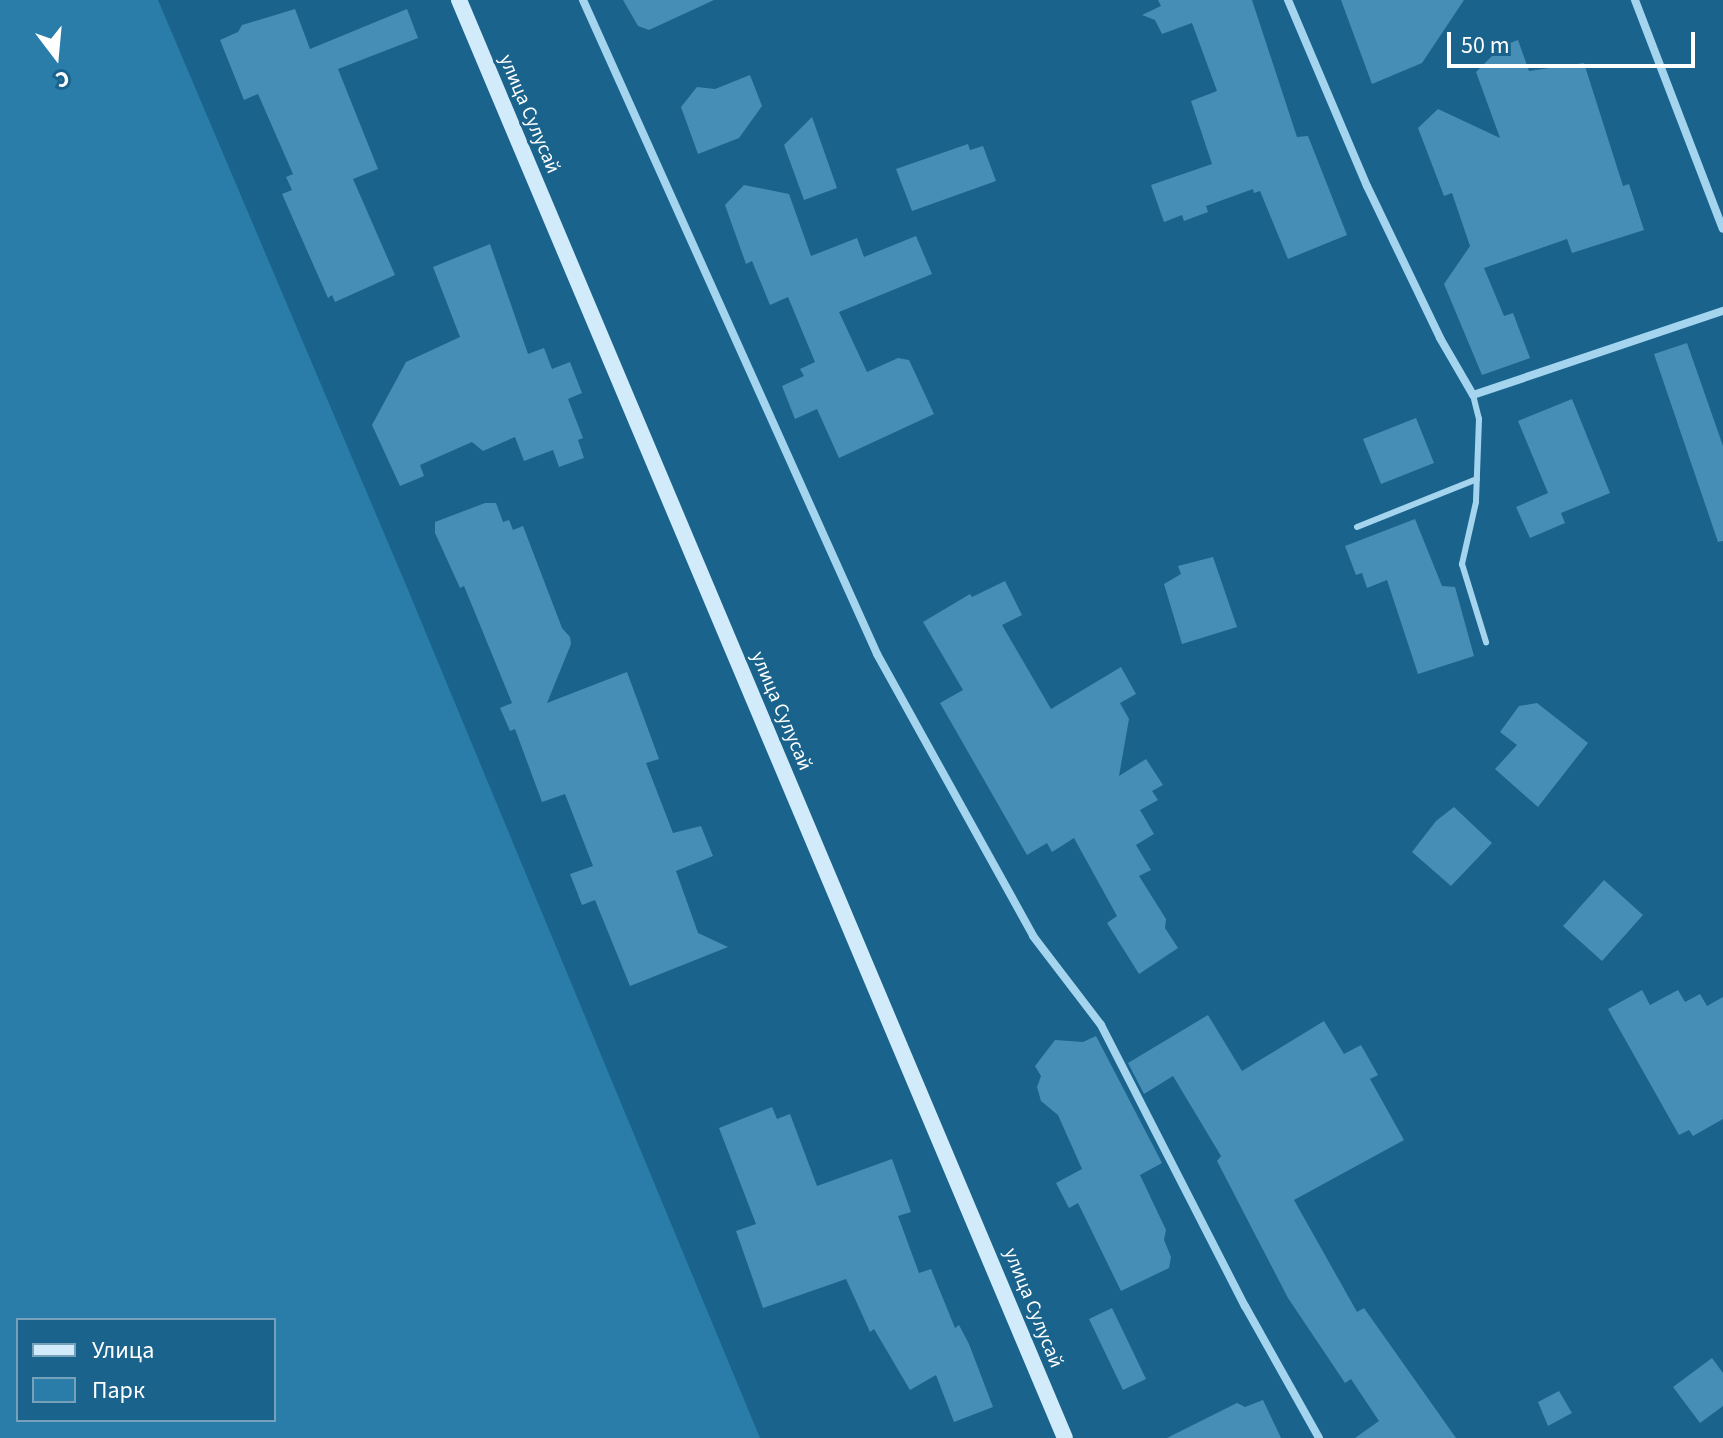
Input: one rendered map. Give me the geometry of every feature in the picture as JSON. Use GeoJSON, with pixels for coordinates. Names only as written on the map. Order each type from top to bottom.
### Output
{"type":"FeatureCollection","features":[{"type":"Feature","properties":{"kind":"main road","name":"улица Сулусай"},"geometry":{"type":"LineString","coordinates":[[459,0],[1065,1438]]}},
{"type":"Feature","properties":{"kind":"street"},"geometry":{"type":"LineString","coordinates":[[583,0],[877,654],[1033,936],[1101,1025],[1245,1306],[1319,1438]]}},
{"type":"Feature","properties":{"kind":"street"},"geometry":{"type":"LineString","coordinates":[[1288,0],[1367,186],[1440,338],[1473,395],[1723,311]]}},
{"type":"Feature","properties":{"kind":"street"},"geometry":{"type":"LineString","coordinates":[[1635,0],[1723,229]]}},
{"type":"Feature","properties":{"kind":"lane"},"geometry":{"type":"LineString","coordinates":[[1473,395],[1479,419],[1476,502],[1462,564],[1486,642]]}},
{"type":"Feature","properties":{"kind":"lane"},"geometry":{"type":"LineString","coordinates":[[1357,527],[1477,479]]}},
{"type":"Feature","properties":{"kind":"green space"},"geometry":{"type":"Polygon","coordinates":[[[0,0],[158,0],[406,585],[760,1438],[0,1438],[0,0]]]}},
{"type":"Feature","properties":{"kind":"building"},"geometry":{"type":"Polygon","coordinates":[[[623,0],[714,0],[649,30],[638,26],[623,0]]]}},
{"type":"Feature","properties":{"kind":"building"},"geometry":{"type":"Polygon","coordinates":[[[1158,0],[1252,0],[1297,137],[1308,136],[1347,235],[1288,259],[1260,191],[1254,193],[1253,189],[1206,206],[1208,212],[1184,221],[1182,215],[1164,222],[1151,185],[1212,164],[1191,101],[1217,91],[1192,23],[1162,34],[1155,20],[1142,15],[1161,6],[1158,0]]]}},
{"type":"Feature","properties":{"kind":"building"},"geometry":{"type":"Polygon","coordinates":[[[1341,0],[1464,0],[1422,63],[1372,84],[1341,0]]]}},
{"type":"Feature","properties":{"kind":"building"},"geometry":{"type":"Polygon","coordinates":[[[295,9],[310,49],[407,9],[418,38],[338,69],[378,169],[353,179],[395,275],[335,302],[332,295],[328,298],[282,194],[292,190],[286,177],[293,174],[258,94],[244,100],[220,40],[238,32],[242,25],[295,9]]]}},
{"type":"Feature","properties":{"kind":"building"},"geometry":{"type":"Polygon","coordinates":[[[1518,40],[1529,71],[1584,63],[1623,186],[1629,184],[1644,230],[1572,253],[1567,239],[1484,268],[1504,316],[1513,313],[1530,358],[1482,375],[1444,284],[1470,246],[1452,193],[1444,196],[1418,128],[1438,109],[1500,138],[1476,72],[1502,46],[1518,40]]]}},
{"type":"Feature","properties":{"kind":"building"},"geometry":{"type":"Polygon","coordinates":[[[750,75],[762,106],[739,138],[698,154],[681,107],[697,87],[715,89],[750,75]]]}},
{"type":"Feature","properties":{"kind":"building"},"geometry":{"type":"Polygon","coordinates":[[[812,117],[837,188],[804,200],[784,145],[812,117]]]}},
{"type":"Feature","properties":{"kind":"building"},"geometry":{"type":"Polygon","coordinates":[[[968,144],[970,150],[983,146],[996,181],[912,211],[896,169],[968,144]]]}},
{"type":"Feature","properties":{"kind":"building"},"geometry":{"type":"Polygon","coordinates":[[[744,185],[789,194],[811,256],[857,238],[864,257],[916,236],[932,274],[839,312],[867,372],[898,358],[909,360],[934,414],[839,458],[817,409],[795,419],[782,386],[804,376],[800,369],[815,362],[788,297],[770,305],[752,261],[746,264],[725,205],[744,185]]]}},
{"type":"Feature","properties":{"kind":"building"},"geometry":{"type":"Polygon","coordinates":[[[490,244],[528,354],[544,348],[552,369],[570,362],[582,393],[568,399],[583,438],[578,440],[584,458],[559,467],[553,450],[524,461],[515,437],[483,451],[472,442],[420,465],[424,476],[400,486],[372,425],[406,362],[460,337],[433,267],[490,244]]]}},
{"type":"Feature","properties":{"kind":"building"},"geometry":{"type":"Polygon","coordinates":[[[1687,343],[1723,446],[1723,541],[1718,542],[1654,354],[1687,343]]]}},
{"type":"Feature","properties":{"kind":"building"},"geometry":{"type":"Polygon","coordinates":[[[1572,399],[1610,493],[1561,513],[1565,523],[1530,538],[1516,507],[1548,493],[1518,421],[1572,399]]]}},
{"type":"Feature","properties":{"kind":"building"},"geometry":{"type":"Polygon","coordinates":[[[1416,418],[1434,463],[1381,484],[1363,439],[1416,418]]]}},
{"type":"Feature","properties":{"kind":"building"},"geometry":{"type":"Polygon","coordinates":[[[485,503],[496,503],[503,522],[509,520],[513,530],[523,526],[562,628],[570,637],[571,644],[547,703],[627,672],[659,759],[646,763],[673,833],[701,826],[713,856],[676,871],[698,933],[728,947],[630,986],[595,900],[582,905],[570,874],[593,866],[565,794],[542,802],[515,729],[510,731],[500,708],[512,703],[464,586],[460,588],[435,533],[435,522],[485,503]]]}},
{"type":"Feature","properties":{"kind":"building"},"geometry":{"type":"Polygon","coordinates":[[[1415,519],[1442,586],[1455,587],[1474,656],[1418,674],[1387,580],[1367,588],[1362,573],[1356,575],[1345,546],[1415,519]]]}},
{"type":"Feature","properties":{"kind":"building"},"geometry":{"type":"Polygon","coordinates":[[[1213,557],[1237,627],[1182,644],[1164,584],[1181,574],[1178,566],[1213,557]]]}},
{"type":"Feature","properties":{"kind":"building"},"geometry":{"type":"Polygon","coordinates":[[[1005,581],[1022,615],[1002,625],[1051,709],[1121,667],[1136,694],[1120,703],[1129,719],[1119,776],[1146,759],[1163,785],[1152,791],[1158,800],[1140,810],[1154,834],[1136,845],[1151,870],[1139,876],[1166,919],[1165,928],[1178,948],[1139,974],[1107,923],[1117,916],[1074,838],[1052,852],[1047,843],[1027,855],[940,703],[963,690],[923,622],[970,594],[972,597],[1005,581]]]}},
{"type":"Feature","properties":{"kind":"building"},"geometry":{"type":"Polygon","coordinates":[[[1537,703],[1588,743],[1538,807],[1495,769],[1517,745],[1500,732],[1519,706],[1537,703]]]}},
{"type":"Feature","properties":{"kind":"building"},"geometry":{"type":"Polygon","coordinates":[[[1454,807],[1492,843],[1451,886],[1412,852],[1436,821],[1454,807]]]}},
{"type":"Feature","properties":{"kind":"building"},"geometry":{"type":"Polygon","coordinates":[[[1604,880],[1643,915],[1602,961],[1563,926],[1604,880]]]}},
{"type":"Feature","properties":{"kind":"building"},"geometry":{"type":"Polygon","coordinates":[[[1642,990],[1650,1005],[1678,990],[1685,1002],[1700,994],[1707,1006],[1723,997],[1723,1119],[1693,1136],[1689,1130],[1679,1135],[1608,1009],[1642,990]]]}},
{"type":"Feature","properties":{"kind":"building"},"geometry":{"type":"Polygon","coordinates":[[[1208,1015],[1242,1071],[1324,1021],[1344,1054],[1361,1045],[1378,1075],[1370,1079],[1404,1140],[1294,1200],[1357,1312],[1364,1308],[1456,1438],[1355,1438],[1379,1421],[1351,1379],[1345,1383],[1288,1298],[1217,1161],[1221,1156],[1173,1076],[1144,1094],[1128,1063],[1208,1015]]]}},
{"type":"Feature","properties":{"kind":"building"},"geometry":{"type":"Polygon","coordinates":[[[1096,1036],[1162,1163],[1140,1175],[1166,1230],[1164,1240],[1171,1257],[1169,1268],[1121,1291],[1078,1203],[1069,1208],[1056,1183],[1082,1169],[1058,1115],[1041,1101],[1037,1087],[1041,1076],[1035,1066],[1055,1040],[1083,1042],[1096,1036]]]}},
{"type":"Feature","properties":{"kind":"building"},"geometry":{"type":"Polygon","coordinates":[[[772,1107],[777,1119],[790,1114],[817,1186],[892,1159],[911,1212],[898,1216],[919,1273],[931,1269],[955,1328],[959,1325],[969,1344],[993,1407],[954,1422],[936,1375],[910,1390],[874,1329],[870,1332],[846,1279],[763,1308],[736,1231],[756,1224],[719,1128],[772,1107]]]}},
{"type":"Feature","properties":{"kind":"building"},"geometry":{"type":"Polygon","coordinates":[[[1112,1308],[1146,1379],[1123,1390],[1089,1319],[1112,1308]]]}},
{"type":"Feature","properties":{"kind":"building"},"geometry":{"type":"Polygon","coordinates":[[[1712,1358],[1723,1373],[1723,1406],[1700,1423],[1673,1387],[1712,1358]]]}},
{"type":"Feature","properties":{"kind":"building"},"geometry":{"type":"Polygon","coordinates":[[[1559,1391],[1572,1413],[1548,1426],[1538,1402],[1559,1391]]]}},
{"type":"Feature","properties":{"kind":"building"},"geometry":{"type":"Polygon","coordinates":[[[1263,1400],[1281,1438],[1167,1438],[1237,1403],[1245,1407],[1263,1400]]]}}]}
